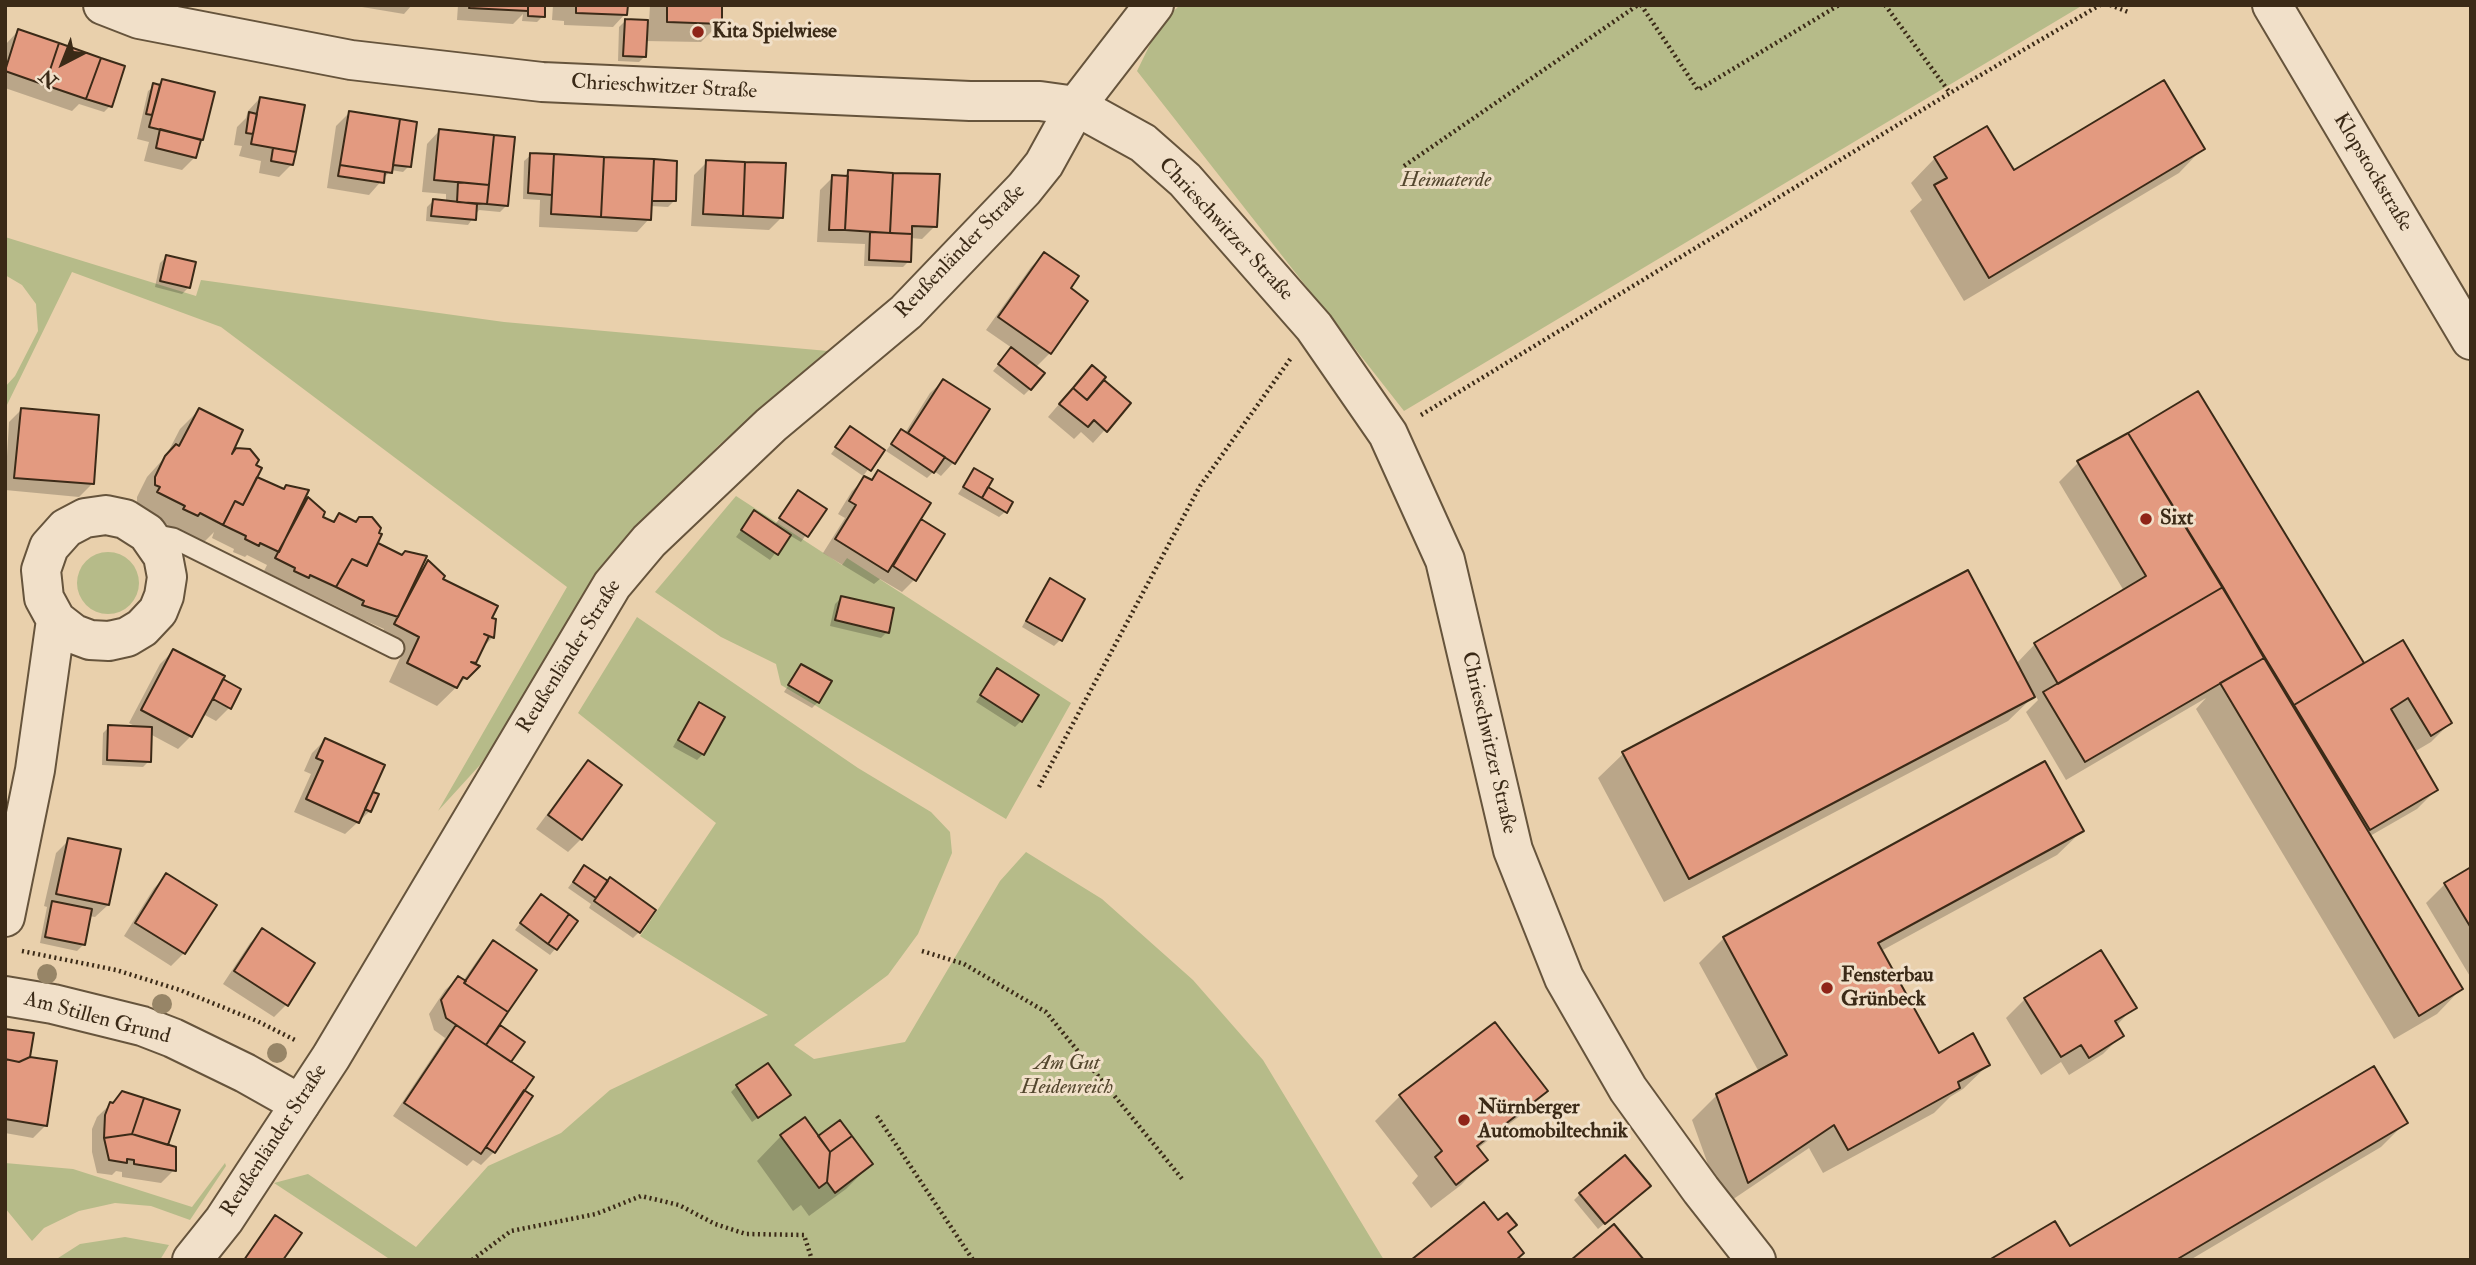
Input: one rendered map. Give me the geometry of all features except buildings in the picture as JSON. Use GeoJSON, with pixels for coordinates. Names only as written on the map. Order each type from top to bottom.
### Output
{"type":"FeatureCollection","features":[{"type":"Feature","properties":{"kind":"street","name":"Chrieschwitzer Straße"},"geometry":{"type":"LineString","coordinates":[[103,5],[139,19],[351,60],[542,82],[820,95],[1040,101],[1076,106],[1143,143],[1185,180],[1314,327],[1388,435],[1445,560],[1513,850],[1564,978],[1628,1089],[1756,1260]]}},
{"type":"Feature","properties":{"kind":"street","name":"Reußenländer Straße"},"geometry":{"type":"LineString","coordinates":[[192,1260],[224,1220],[331,1057],[612,585],[649,541],[771,425],[906,312],[1024,189],[1044,164],[1076,106],[1154,5]]}},
{"type":"Feature","properties":{"kind":"street","name":"Klopstockstraße"},"geometry":{"type":"LineString","coordinates":[[2272,5],[2471,340]]}},
{"type":"Feature","properties":{"kind":"street"},"geometry":{"type":"LineString","coordinates":[[106,515],[125,519],[147,533],[163,556],[167,577],[158,611],[142,628],[127,637],[109,641],[90,640],[74,634],[56,620],[44,598],[41,570],[49,547],[66,528],[85,518],[106,515]]}},
{"type":"Feature","properties":{"kind":"street"},"geometry":{"type":"LineString","coordinates":[[5,917],[34,770],[56,620]]}},
{"type":"Feature","properties":{"kind":"street","name":"Am Stillen Grund"},"geometry":{"type":"LineString","coordinates":[[5,996],[53,1004],[142,1026],[246,1073],[300,1104]]}},
{"type":"Feature","properties":{"kind":"lane"},"geometry":{"type":"LineString","coordinates":[[147,533],[173,538],[394,648]]}},
{"type":"Feature","properties":{"kind":"path"},"geometry":{"type":"LineString","coordinates":[[1404,166],[1640,5],[1698,90],[1839,5]]}},
{"type":"Feature","properties":{"kind":"path"},"geometry":{"type":"LineString","coordinates":[[1885,5],[1950,93]]}},
{"type":"Feature","properties":{"kind":"path"},"geometry":{"type":"LineString","coordinates":[[1388,435],[1950,93],[2100,5]]}},
{"type":"Feature","properties":{"kind":"path"},"geometry":{"type":"LineString","coordinates":[[2109,5],[2128,12]]}},
{"type":"Feature","properties":{"kind":"path"},"geometry":{"type":"LineString","coordinates":[[1039,787],[1200,486],[1314,327]]}},
{"type":"Feature","properties":{"kind":"path"},"geometry":{"type":"LineString","coordinates":[[922,951],[964,964],[1046,1012],[1184,1180]]}},
{"type":"Feature","properties":{"kind":"path"},"geometry":{"type":"LineString","coordinates":[[877,1116],[973,1260]]}},
{"type":"Feature","properties":{"kind":"path"},"geometry":{"type":"LineString","coordinates":[[471,1260],[510,1231],[596,1214],[641,1196],[679,1205],[715,1224],[746,1234],[804,1235],[812,1260]]}},
{"type":"Feature","properties":{"kind":"green space","name":"Heimaterde"},"geometry":{"type":"Polygon","coordinates":[[[1180,5],[2083,5],[1404,411],[1137,71],[1160,24],[1180,5]]]}},
{"type":"Feature","properties":{"kind":"green space"},"geometry":{"type":"Polygon","coordinates":[[[5,237],[196,296],[201,280],[504,322],[828,351],[719,445],[632,536],[480,765],[438,811],[567,587],[221,327],[72,272],[5,409],[5,387],[15,376],[38,331],[36,304],[22,285],[5,275],[5,237]]]}},
{"type":"Feature","properties":{"kind":"green space"},"geometry":{"type":"Polygon","coordinates":[[[736,496],[842,565],[847,558],[1071,703],[1006,819],[781,685],[776,664],[721,637],[655,592],[736,496]]]}},
{"type":"Feature","properties":{"kind":"green space"},"geometry":{"type":"Polygon","coordinates":[[[108,552],[120,554],[130,561],[137,571],[137,595],[130,605],[120,612],[108,614],[96,612],[86,605],[79,595],[77,583],[79,571],[86,561],[96,554],[108,552]]]}},
{"type":"Feature","properties":{"kind":"green space","name":"Am Gut Heidenreich"},"geometry":{"type":"Polygon","coordinates":[[[637,617],[858,768],[931,812],[950,832],[952,853],[918,934],[888,975],[794,1045],[814,1059],[905,1042],[1000,881],[1026,852],[1102,899],[1193,980],[1263,1060],[1384,1260],[391,1260],[274,1183],[308,1174],[416,1247],[488,1166],[561,1133],[610,1090],[768,1015],[640,936],[716,823],[578,713],[637,617]]]}},
{"type":"Feature","properties":{"kind":"green space"},"geometry":{"type":"Polygon","coordinates":[[[5,1163],[73,1169],[192,1207],[225,1163],[226,1166],[190,1220],[151,1206],[115,1203],[79,1211],[44,1228],[32,1241],[5,1208],[5,1163]]]}},
{"type":"Feature","properties":{"kind":"green space"},"geometry":{"type":"Polygon","coordinates":[[[125,1237],[169,1245],[160,1260],[55,1260],[80,1244],[125,1237]]]}},
{"type":"Feature","properties":{"kind":"place","name":"Kita Spielwiese"},"geometry":{"type":"Point","coordinates":[698,32]}},
{"type":"Feature","properties":{"kind":"place","name":"Sixt"},"geometry":{"type":"Point","coordinates":[2146,519]}},
{"type":"Feature","properties":{"kind":"place","name":"Fensterbau Grünbeck"},"geometry":{"type":"Point","coordinates":[1827,988]}},
{"type":"Feature","properties":{"kind":"place","name":"Nürnberger Automobiltechnik"},"geometry":{"type":"Point","coordinates":[1464,1120]}}]}
